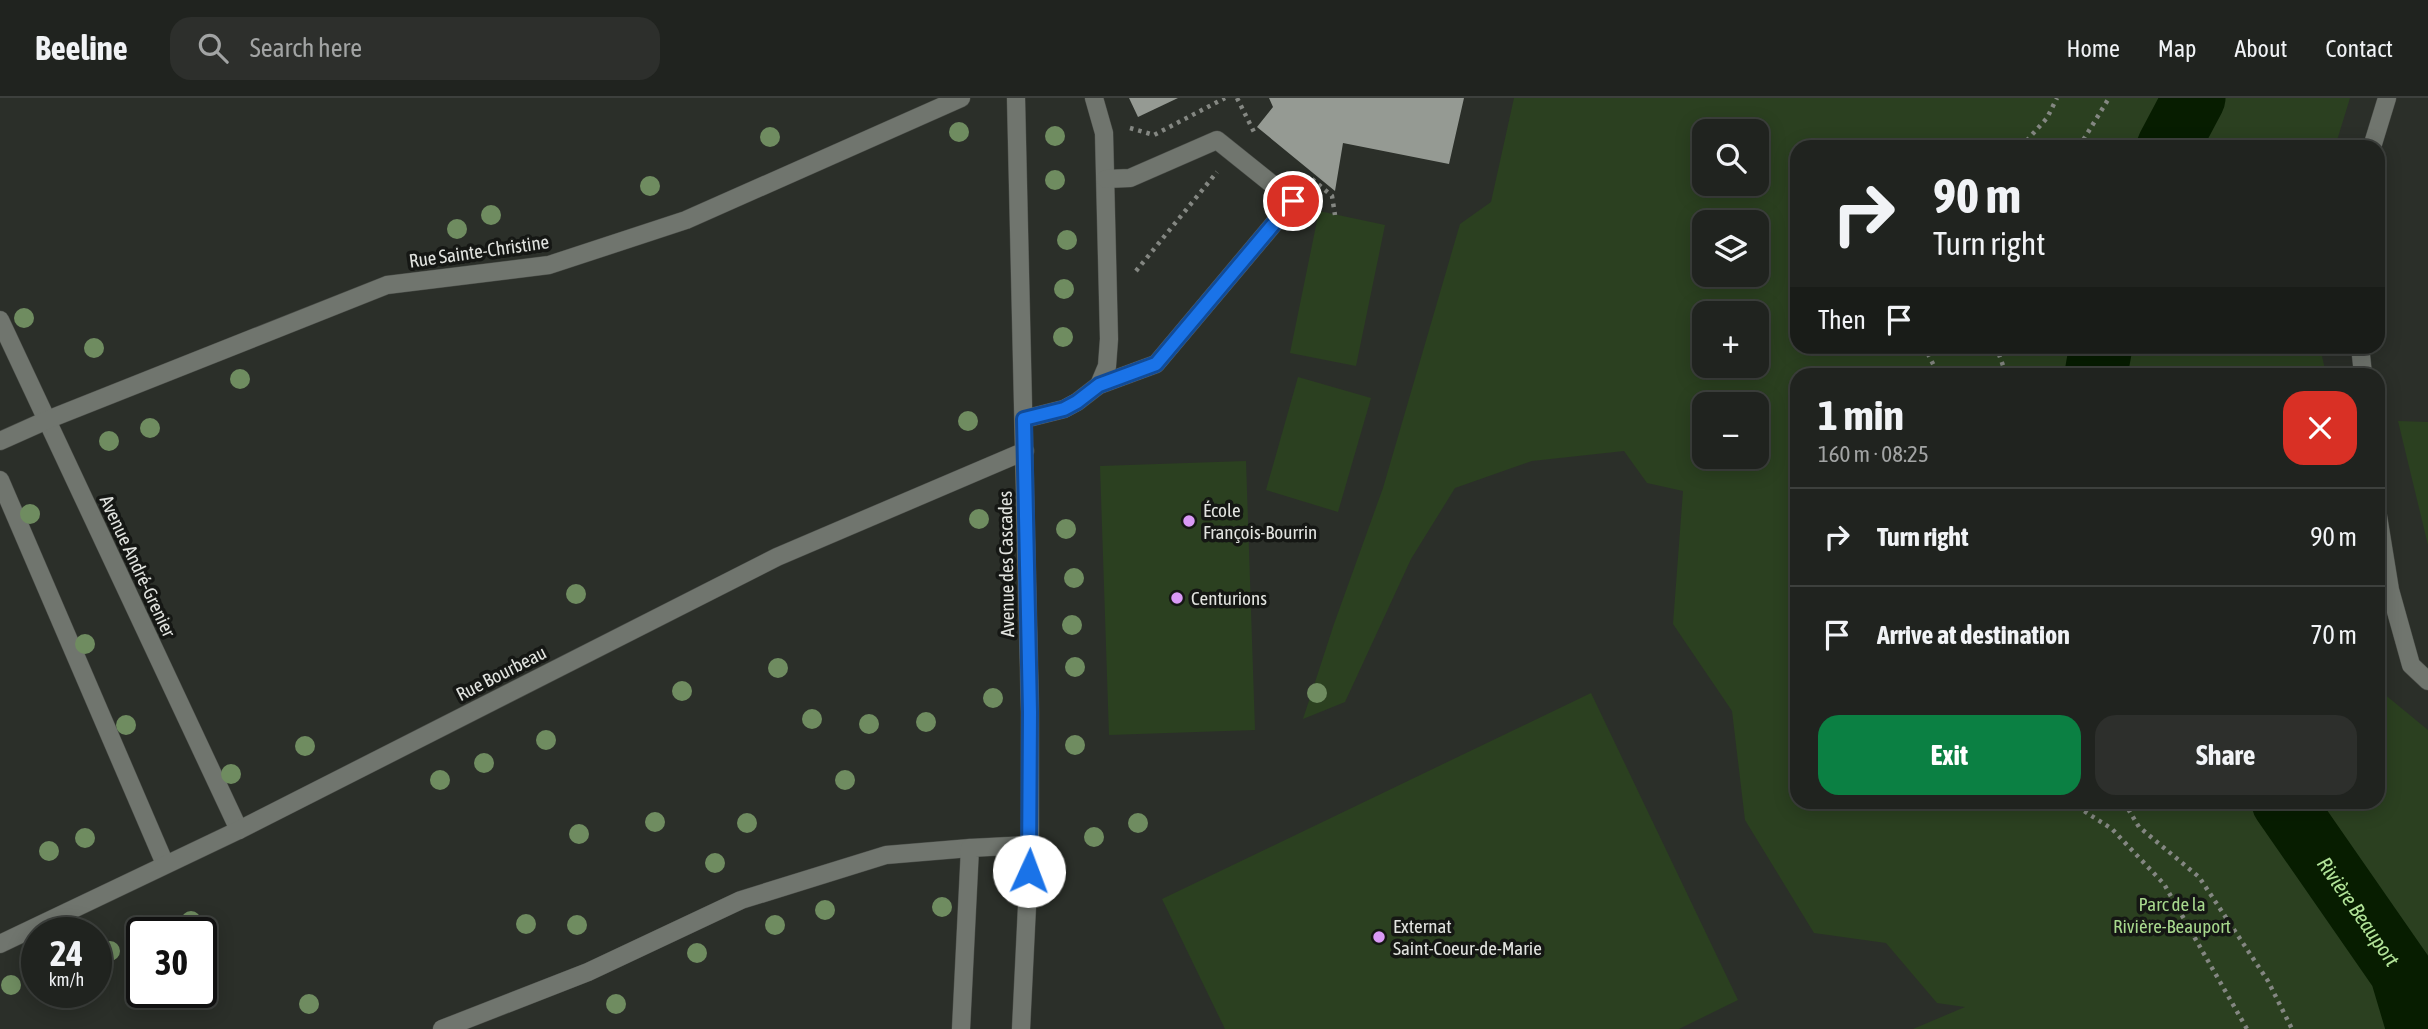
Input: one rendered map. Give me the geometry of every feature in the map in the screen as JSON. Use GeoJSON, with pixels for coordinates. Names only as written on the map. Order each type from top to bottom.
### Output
{"type":"FeatureCollection","features":[{"type":"Feature","properties":{"kind":"street","name":"Rue Sainte-Christine"},"geometry":{"type":"LineString","coordinates":[[0,441],[387,285],[549,265],[686,220],[961,98]]}},
{"type":"Feature","properties":{"kind":"street","name":"Avenue des Cascades"},"geometry":{"type":"LineString","coordinates":[[1016,98],[1025,451],[1030,845],[1021,1029]]}},
{"type":"Feature","properties":{"kind":"street"},"geometry":{"type":"LineString","coordinates":[[1094,98],[1104,133],[1106,179],[1109,352],[1099,385]]}},
{"type":"Feature","properties":{"kind":"street"},"geometry":{"type":"LineString","coordinates":[[2374,140],[2387,98]]}},
{"type":"Feature","properties":{"kind":"street"},"geometry":{"type":"LineString","coordinates":[[1024,419],[1064,409],[1099,385],[1156,364],[1293,201],[1217,140],[1130,178],[1106,179]]}},
{"type":"Feature","properties":{"kind":"street","name":"Avenue André-Grenier"},"geometry":{"type":"LineString","coordinates":[[0,320],[239,830]]}},
{"type":"Feature","properties":{"kind":"street","name":"Rue Bourbeau"},"geometry":{"type":"LineString","coordinates":[[0,944],[239,830],[777,557],[1025,451]]}},
{"type":"Feature","properties":{"kind":"street"},"geometry":{"type":"LineString","coordinates":[[0,480],[165,864]]}},
{"type":"Feature","properties":{"kind":"street"},"geometry":{"type":"LineString","coordinates":[[2385,559],[2390,590],[2411,665],[2428,681]]}},
{"type":"Feature","properties":{"kind":"street"},"geometry":{"type":"LineString","coordinates":[[442,1029],[588,972],[741,900],[886,855],[1030,845]]}},
{"type":"Feature","properties":{"kind":"street"},"geometry":{"type":"LineString","coordinates":[[961,1029],[970,848]]}},
{"type":"Feature","properties":{"kind":"path"},"geometry":{"type":"LineString","coordinates":[[1123,118],[1128,128],[1154,135],[1224,98]]}},
{"type":"Feature","properties":{"kind":"path"},"geometry":{"type":"LineString","coordinates":[[1107,288],[1122,287],[1223,164],[1268,144],[1251,130],[1237,98]]}},
{"type":"Feature","properties":{"kind":"path"},"geometry":{"type":"LineString","coordinates":[[2027,140],[2047,118],[2057,98]]}},
{"type":"Feature","properties":{"kind":"path"},"geometry":{"type":"LineString","coordinates":[[2083,140],[2109,98]]}},
{"type":"Feature","properties":{"kind":"path"},"geometry":{"type":"LineString","coordinates":[[1311,178],[1332,196],[1335,215]]}},
{"type":"Feature","properties":{"kind":"path"},"geometry":{"type":"LineString","coordinates":[[2081,809],[2112,829],[2164,884],[2247,1029]]}},
{"type":"Feature","properties":{"kind":"path"},"geometry":{"type":"LineString","coordinates":[[2128,809],[2139,827],[2199,877],[2268,981],[2292,1029]]}},
{"type":"Feature","properties":{"kind":"green space","name":"Parc de la Rivière-Beauport"},"geometry":{"type":"Polygon","coordinates":[[[1514,98],[2350,98],[2337,140],[1790,140],[1790,354],[2322,354],[2325,368],[1790,368],[1790,809],[2385,809],[2385,695],[2428,730],[2428,1029],[1913,1029],[1965,1007],[1937,1003],[1886,943],[1814,933],[1745,820],[1732,711],[1673,624],[1683,491],[1647,483],[1624,451],[1532,461],[1455,488],[1411,559],[1345,702],[1303,719],[1383,488],[1460,224],[1491,202],[1514,98]]]}},
{"type":"Feature","properties":{"kind":"green space"},"geometry":{"type":"Polygon","coordinates":[[[1319,211],[1385,225],[1356,366],[1290,353],[1319,211]]]}},
{"type":"Feature","properties":{"kind":"green space"},"geometry":{"type":"Polygon","coordinates":[[[1298,377],[1371,398],[1338,512],[1266,490],[1298,377]]]}},
{"type":"Feature","properties":{"kind":"green space"},"geometry":{"type":"Polygon","coordinates":[[[2398,421],[2428,422],[2428,545],[2398,421]]]}},
{"type":"Feature","properties":{"kind":"green space","name":"Centurions"},"geometry":{"type":"Polygon","coordinates":[[[1246,461],[1255,730],[1109,735],[1100,466],[1246,461]]]}},
{"type":"Feature","properties":{"kind":"green space","name":"Externat Saint-Coeur-de-Marie"},"geometry":{"type":"Polygon","coordinates":[[[1591,693],[1738,1000],[1679,1029],[1225,1029],[1162,899],[1591,693]]]}},
{"type":"Feature","properties":{"kind":"building"},"geometry":{"type":"Polygon","coordinates":[[[1129,98],[1178,98],[1138,117],[1129,98]]]}},
{"type":"Feature","properties":{"kind":"building"},"geometry":{"type":"Polygon","coordinates":[[[1269,98],[1464,98],[1449,164],[1343,143],[1335,191],[1257,127],[1273,107],[1269,98]]]}},
{"type":"Feature","properties":{"kind":"waterway","name":"Rivière Beauport"},"geometry":{"type":"LineString","coordinates":[[2172,140],[2194,98]]}},
{"type":"Feature","properties":{"kind":"waterway","name":"Rivière Beauport"},"geometry":{"type":"LineString","coordinates":[[2097,368],[2100,354]]}},
{"type":"Feature","properties":{"kind":"waterway","name":"Rivière Beauport"},"geometry":{"type":"LineString","coordinates":[[2288,809],[2401,972],[2418,1029]]}},
{"type":"Feature","properties":{"kind":"place","name":"École François-Bourrin"},"geometry":{"type":"Point","coordinates":[1189,521]}},
{"type":"Feature","properties":{"kind":"place","name":"Centurions"},"geometry":{"type":"Point","coordinates":[1177,598]}},
{"type":"Feature","properties":{"kind":"place","name":"Externat Saint-Coeur-de-Marie"},"geometry":{"type":"Point","coordinates":[1379,937]}},
{"type":"Feature","properties":{"kind":"route"},"geometry":{"type":"LineString","coordinates":[[1029,871],[1030,712],[1024,419],[1064,409],[1099,385],[1156,364],[1293,201]]}}]}
